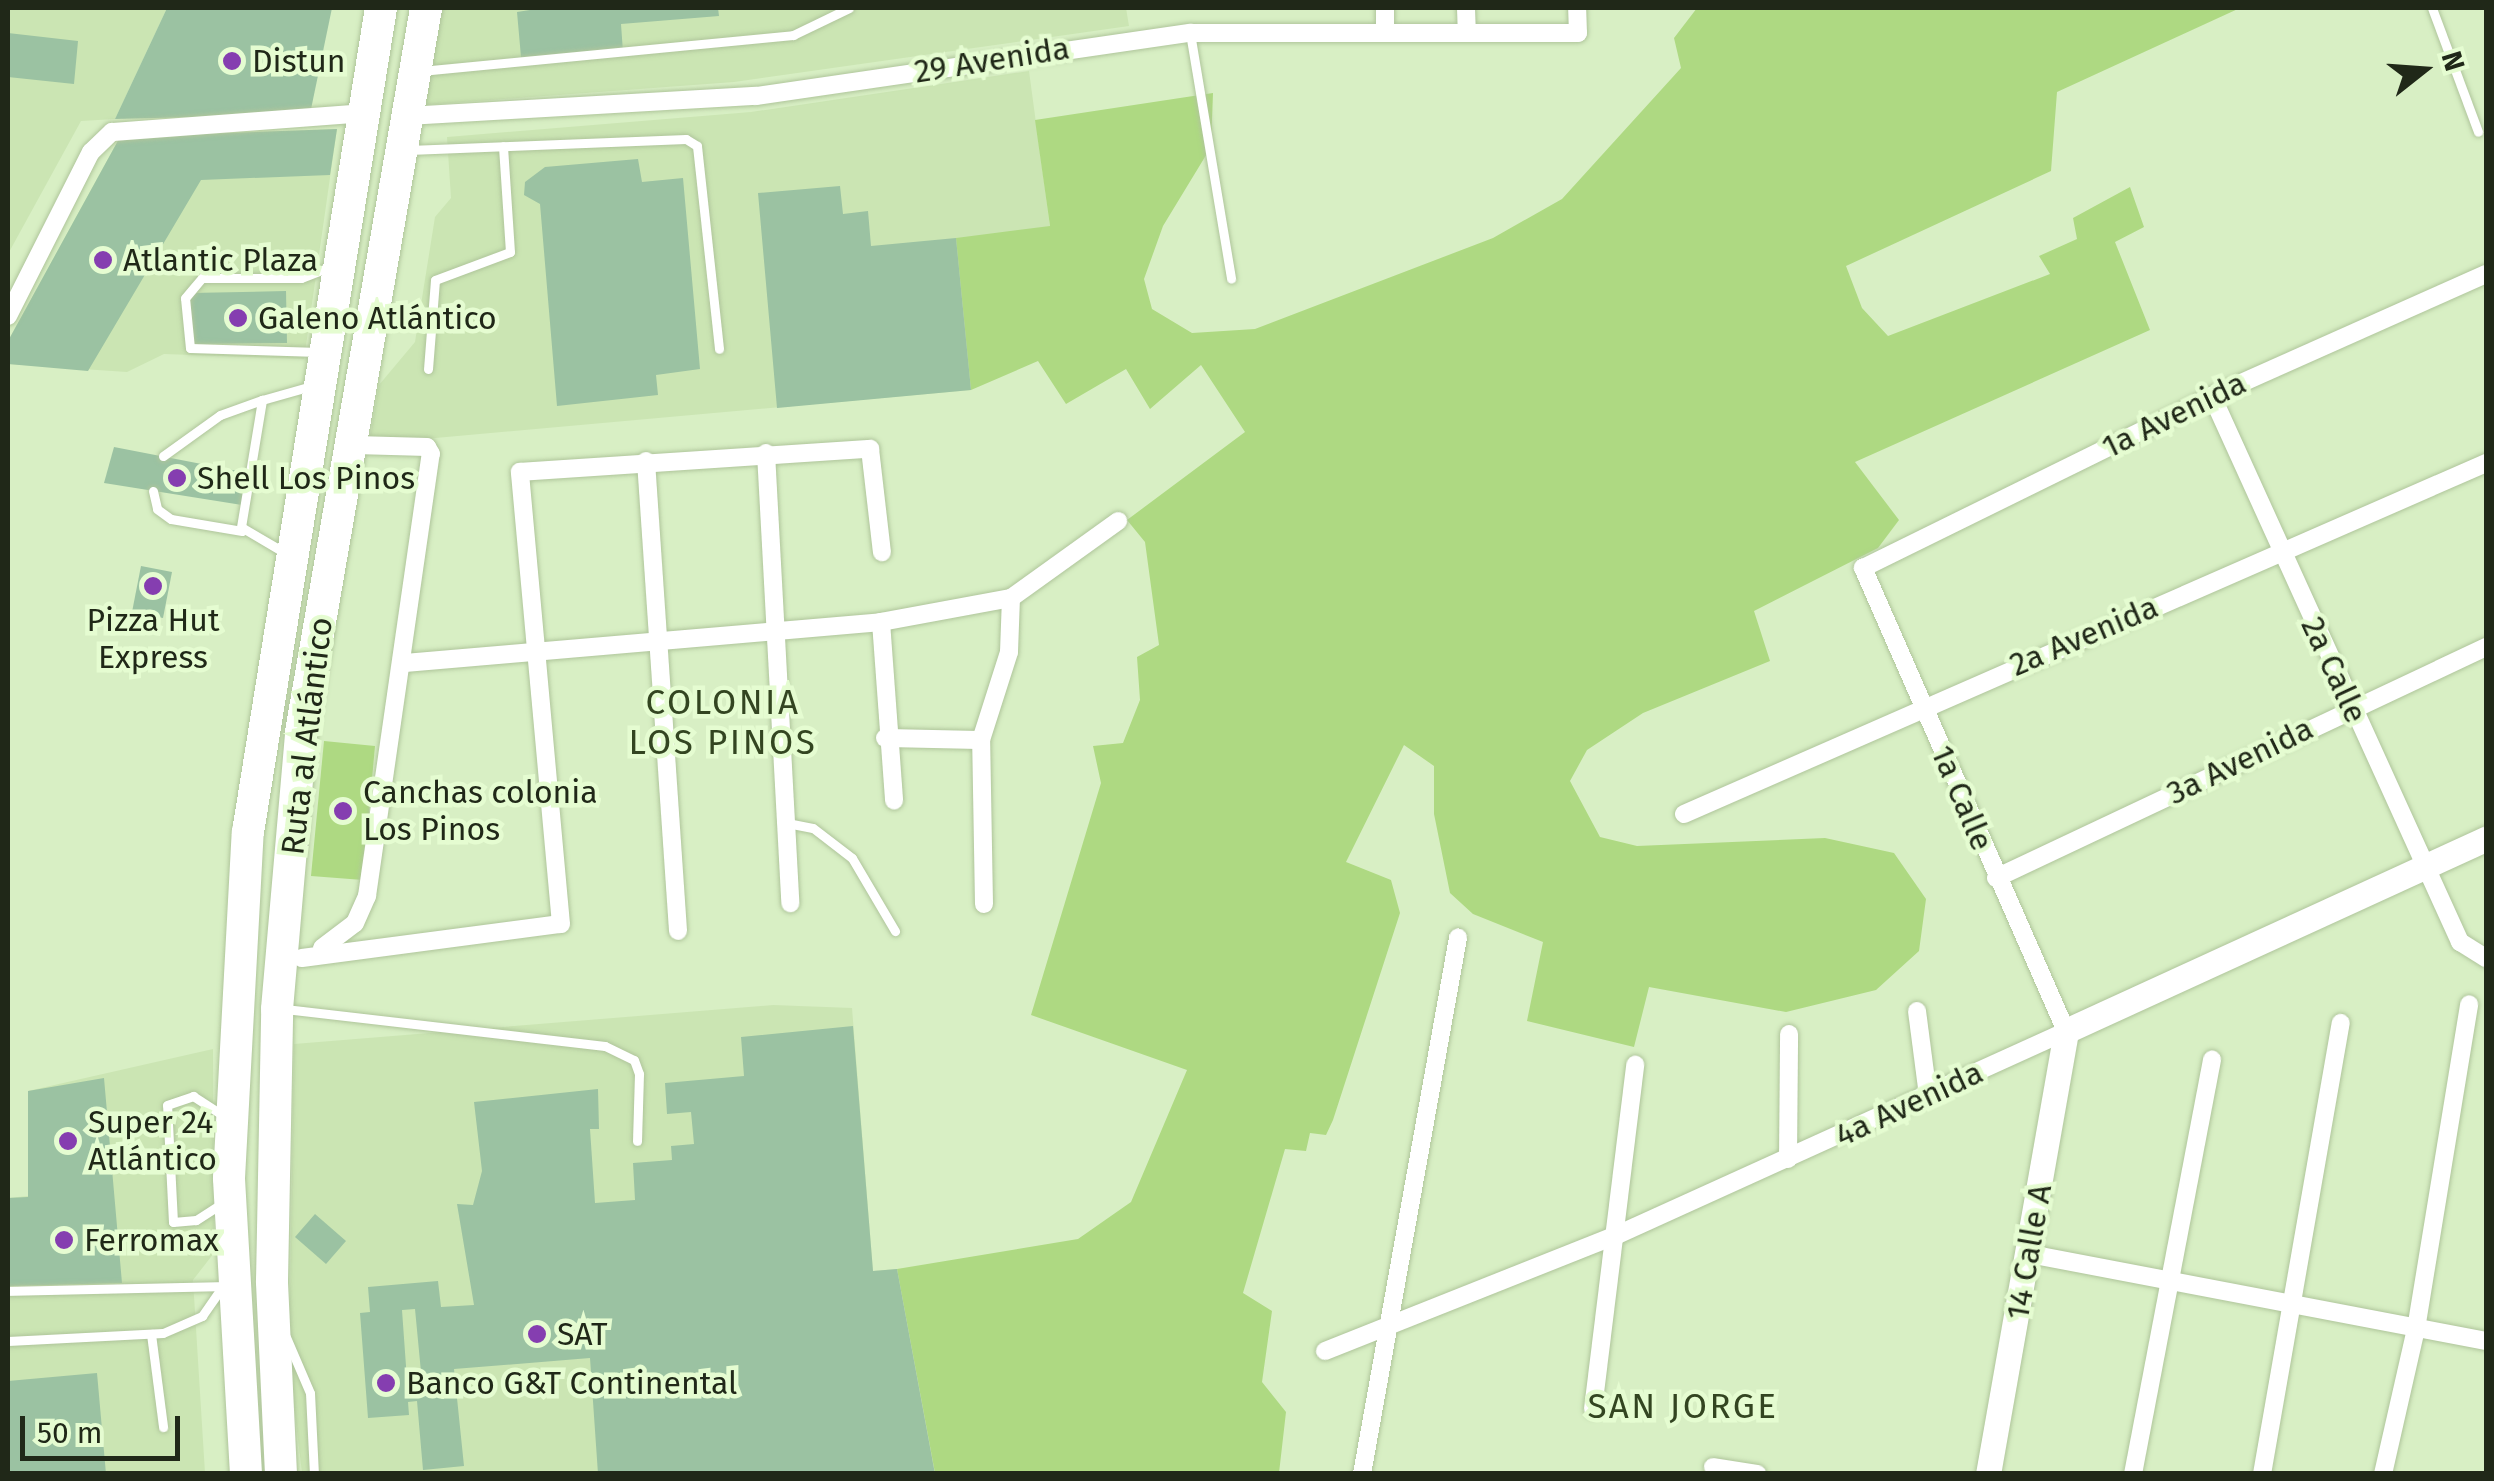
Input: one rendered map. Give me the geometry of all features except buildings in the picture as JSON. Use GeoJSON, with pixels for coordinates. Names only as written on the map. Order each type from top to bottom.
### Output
{"type":"FeatureCollection","features":[{"type":"Feature","properties":{"kind":"highway","name":"Ruta al Atlántico"},"geometry":{"type":"LineString","coordinates":[[246,1474],[228,1286],[230,1125],[248,832],[289,556],[324,372],[381,8]]}},
{"type":"Feature","properties":{"kind":"highway","name":"Ruta al Atlántico"},"geometry":{"type":"LineString","coordinates":[[281,1474],[272,1321],[277,1009],[301,732],[355,445],[426,8]]}},
{"type":"Feature","properties":{"kind":"highway"},"geometry":{"type":"LineString","coordinates":[[226,1474],[214,1341],[228,1286]]}},
{"type":"Feature","properties":{"kind":"street"},"geometry":{"type":"LineString","coordinates":[[1385,8],[1386,33]]}},
{"type":"Feature","properties":{"kind":"street"},"geometry":{"type":"LineString","coordinates":[[1466,8],[1467,31]]}},
{"type":"Feature","properties":{"kind":"street","name":"29 Avenida"},"geometry":{"type":"LineString","coordinates":[[407,116],[756,96],[1190,33],[1578,32],[1577,8]]}},
{"type":"Feature","properties":{"kind":"street"},"geometry":{"type":"LineString","coordinates":[[8,316],[91,152],[112,132],[362,113]]}},
{"type":"Feature","properties":{"kind":"street","name":"1a Avenida"},"geometry":{"type":"LineString","coordinates":[[1866,566],[2212,396],[2486,274]]}},
{"type":"Feature","properties":{"kind":"street","name":"2a Calle"},"geometry":{"type":"LineString","coordinates":[[2212,396],[2279,553],[2460,942],[2486,958]]}},
{"type":"Feature","properties":{"kind":"street"},"geometry":{"type":"LineString","coordinates":[[355,445],[430,449],[406,663],[363,911],[310,954],[561,924],[520,472],[646,460],[870,449],[882,552]]}},
{"type":"Feature","properties":{"kind":"street"},"geometry":{"type":"LineString","coordinates":[[766,453],[790,902]]}},
{"type":"Feature","properties":{"kind":"street"},"geometry":{"type":"LineString","coordinates":[[646,460],[655,641],[678,931]]}},
{"type":"Feature","properties":{"kind":"street","name":"2a Avenida"},"geometry":{"type":"LineString","coordinates":[[1684,814],[1922,704],[2486,463]]}},
{"type":"Feature","properties":{"kind":"street"},"geometry":{"type":"LineString","coordinates":[[406,663],[881,622],[1011,598],[1118,521]]}},
{"type":"Feature","properties":{"kind":"street","name":"1a Calle"},"geometry":{"type":"LineString","coordinates":[[1866,566],[1862,573],[2066,1031]]}},
{"type":"Feature","properties":{"kind":"street"},"geometry":{"type":"LineString","coordinates":[[984,904],[981,740],[1009,652],[1011,598]]}},
{"type":"Feature","properties":{"kind":"street"},"geometry":{"type":"LineString","coordinates":[[881,622],[885,738],[894,801]]}},
{"type":"Feature","properties":{"kind":"street","name":"3a Avenida"},"geometry":{"type":"LineString","coordinates":[[1996,878],[2486,646]]}},
{"type":"Feature","properties":{"kind":"street"},"geometry":{"type":"LineString","coordinates":[[885,738],[981,740]]}},
{"type":"Feature","properties":{"kind":"street","name":"4a Avenida"},"geometry":{"type":"LineString","coordinates":[[1325,1351],[1617,1235],[2486,839]]}},
{"type":"Feature","properties":{"kind":"street"},"geometry":{"type":"LineString","coordinates":[[1362,1474],[1393,1322],[1458,938]]}},
{"type":"Feature","properties":{"kind":"street"},"geometry":{"type":"LineString","coordinates":[[2383,1474],[2416,1328],[2470,1004]]}},
{"type":"Feature","properties":{"kind":"street"},"geometry":{"type":"LineString","coordinates":[[1917,1011],[1928,1096]]}},
{"type":"Feature","properties":{"kind":"street"},"geometry":{"type":"LineString","coordinates":[[2262,1474],[2296,1308],[2341,1023]]}},
{"type":"Feature","properties":{"kind":"street","name":"14 Calle A"},"geometry":{"type":"LineString","coordinates":[[1990,1472],[2066,1031]]}},
{"type":"Feature","properties":{"kind":"street"},"geometry":{"type":"LineString","coordinates":[[1788,1159],[1789,1034]]}},
{"type":"Feature","properties":{"kind":"street"},"geometry":{"type":"LineString","coordinates":[[2133,1474],[2173,1284],[2212,1058]]}},
{"type":"Feature","properties":{"kind":"street"},"geometry":{"type":"LineString","coordinates":[[1593,1409],[1635,1064]]}},
{"type":"Feature","properties":{"kind":"street"},"geometry":{"type":"LineString","coordinates":[[2030,1254],[2296,1308],[2486,1340]]}},
{"type":"Feature","properties":{"kind":"street"},"geometry":{"type":"LineString","coordinates":[[1713,1466],[1757,1474]]}},
{"type":"Feature","properties":{"kind":"lane"},"geometry":{"type":"LineString","coordinates":[[415,71],[793,35],[850,8]]}},
{"type":"Feature","properties":{"kind":"lane"},"geometry":{"type":"LineString","coordinates":[[2432,8],[2478,132]]}},
{"type":"Feature","properties":{"kind":"lane"},"geometry":{"type":"LineString","coordinates":[[1190,33],[1231,279]]}},
{"type":"Feature","properties":{"kind":"lane"},"geometry":{"type":"LineString","coordinates":[[402,150],[686,139],[698,146],[719,349]]}},
{"type":"Feature","properties":{"kind":"lane"},"geometry":{"type":"LineString","coordinates":[[428,369],[435,280],[510,252],[504,146]]}},
{"type":"Feature","properties":{"kind":"lane"},"geometry":{"type":"LineString","coordinates":[[163,456],[220,415],[324,372],[315,348],[184,345],[185,298],[202,278],[300,278],[323,271],[342,252]]}},
{"type":"Feature","properties":{"kind":"lane"},"geometry":{"type":"LineString","coordinates":[[242,531],[262,400]]}},
{"type":"Feature","properties":{"kind":"lane"},"geometry":{"type":"LineString","coordinates":[[153,491],[156,509],[171,519],[242,531],[289,556]]}},
{"type":"Feature","properties":{"kind":"lane"},"geometry":{"type":"LineString","coordinates":[[787,823],[813,828],[852,858],[895,931]]}},
{"type":"Feature","properties":{"kind":"lane"},"geometry":{"type":"LineString","coordinates":[[277,1009],[605,1046],[634,1060],[639,1074],[637,1140]]}},
{"type":"Feature","properties":{"kind":"lane"},"geometry":{"type":"LineString","coordinates":[[229,1178],[218,1208],[174,1222],[166,1105],[194,1096],[230,1125]]}},
{"type":"Feature","properties":{"kind":"lane"},"geometry":{"type":"LineString","coordinates":[[8,1292],[228,1286]]}},
{"type":"Feature","properties":{"kind":"lane"},"geometry":{"type":"LineString","coordinates":[[8,1341],[151,1334],[202,1316],[228,1286]]}},
{"type":"Feature","properties":{"kind":"lane"},"geometry":{"type":"LineString","coordinates":[[272,1321],[306,1376],[314,1474]]}},
{"type":"Feature","properties":{"kind":"lane"},"geometry":{"type":"LineString","coordinates":[[151,1334],[163,1427]]}},
{"type":"Feature","properties":{"kind":"shaded area"},"geometry":{"type":"Polygon","coordinates":[[[8,8],[167,8],[115,119],[81,121],[8,254],[8,8]]]}},
{"type":"Feature","properties":{"kind":"shaded area"},"geometry":{"type":"Polygon","coordinates":[[[442,8],[1126,8],[1129,26],[734,82],[424,105],[442,8]]]}},
{"type":"Feature","properties":{"kind":"shaded area"},"geometry":{"type":"Polygon","coordinates":[[[1029,71],[1050,227],[971,390],[369,444],[379,385],[415,342],[435,217],[451,198],[447,137],[751,112],[1029,71]]]}},
{"type":"Feature","properties":{"kind":"shaded area","name":"Atlantic Plaza"},"geometry":{"type":"Polygon","coordinates":[[[337,129],[304,359],[164,354],[127,372],[8,364],[8,341],[120,137],[337,129]]]}},
{"type":"Feature","properties":{"kind":"shaded area"},"geometry":{"type":"Polygon","coordinates":[[[773,1005],[852,1008],[873,1271],[897,1269],[935,1473],[302,1473],[289,1363],[294,1044],[773,1005]]]}},
{"type":"Feature","properties":{"kind":"shaded area"},"geometry":{"type":"Polygon","coordinates":[[[213,1049],[214,1253],[193,1280],[205,1473],[8,1474],[8,1198],[28,1196],[28,1091],[213,1049]]]}},
{"type":"Feature","properties":{"kind":"green space"},"geometry":{"type":"Polygon","coordinates":[[[1697,8],[2240,8],[2057,92],[2051,171],[1846,266],[1862,308],[1888,336],[2050,274],[2039,256],[2077,239],[2073,218],[2130,187],[2144,227],[2115,242],[2150,330],[1855,462],[1899,520],[1878,548],[1754,611],[1770,661],[1643,713],[1587,750],[1570,781],[1600,837],[1637,846],[1825,838],[1894,853],[1926,899],[1919,951],[1876,990],[1786,1012],[1649,987],[1634,1047],[1527,1021],[1543,942],[1473,914],[1450,893],[1434,814],[1434,766],[1404,745],[1346,862],[1391,880],[1400,913],[1333,1120],[1326,1135],[1310,1133],[1306,1151],[1285,1149],[1243,1293],[1272,1311],[1262,1382],[1286,1412],[1279,1473],[935,1473],[897,1269],[1078,1239],[1131,1202],[1187,1070],[1031,1015],[1101,783],[1093,746],[1123,743],[1140,700],[1137,657],[1159,645],[1145,542],[1127,520],[1245,432],[1201,365],[1150,409],[1126,369],[1066,404],[1038,361],[971,390],[956,238],[1050,226],[1035,120],[1213,93],[1211,147],[1163,226],[1144,279],[1152,309],[1192,333],[1255,329],[1493,238],[1562,199],[1681,68],[1674,38],[1697,8]]]}},
{"type":"Feature","properties":{"kind":"green space","name":"Canchas colonia Los Pinos"},"geometry":{"type":"Polygon","coordinates":[[[324,741],[375,746],[363,880],[311,876],[324,741]]]}},
{"type":"Feature","properties":{"kind":"place","name":"Distun"},"geometry":{"type":"Point","coordinates":[232,61]}},
{"type":"Feature","properties":{"kind":"place","name":"Atlantic Plaza"},"geometry":{"type":"Point","coordinates":[103,260]}},
{"type":"Feature","properties":{"kind":"place","name":"Galeno Atlántico"},"geometry":{"type":"Point","coordinates":[238,318]}},
{"type":"Feature","properties":{"kind":"place","name":"Shell Los Pinos"},"geometry":{"type":"Point","coordinates":[177,478]}},
{"type":"Feature","properties":{"kind":"place","name":"Pizza Hut Express"},"geometry":{"type":"Point","coordinates":[153,586]}},
{"type":"Feature","properties":{"kind":"place","name":"Canchas colonia Los Pinos"},"geometry":{"type":"Point","coordinates":[343,811]}},
{"type":"Feature","properties":{"kind":"place","name":"Super 24 Atlántico"},"geometry":{"type":"Point","coordinates":[68,1141]}},
{"type":"Feature","properties":{"kind":"place","name":"Ferromax"},"geometry":{"type":"Point","coordinates":[64,1240]}},
{"type":"Feature","properties":{"kind":"place","name":"SAT"},"geometry":{"type":"Point","coordinates":[537,1334]}},
{"type":"Feature","properties":{"kind":"place","name":"Banco G&T Continental"},"geometry":{"type":"Point","coordinates":[386,1383]}},
{"type":"Feature","properties":{"kind":"district","name":"COLONIA LOS PINOS"},"geometry":{"type":"Point","coordinates":[723,722]}},
{"type":"Feature","properties":{"kind":"district","name":"SAN JORGE"},"geometry":{"type":"Point","coordinates":[1683,1406]}}]}
